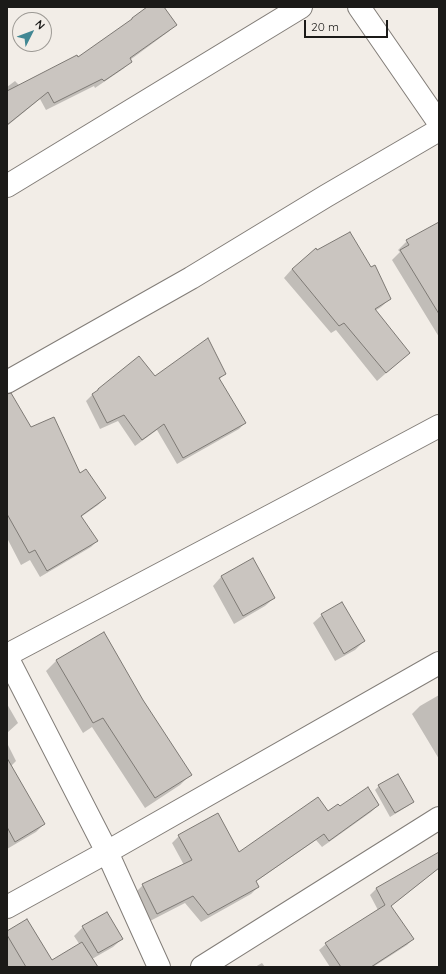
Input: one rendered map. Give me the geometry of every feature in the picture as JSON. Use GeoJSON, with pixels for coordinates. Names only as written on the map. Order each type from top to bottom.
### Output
{"type":"FeatureCollection","features":[{"type":"Feature","properties":{"kind":"street"},"geometry":{"type":"LineString","coordinates":[[7,186],[301,7]]}},
{"type":"Feature","properties":{"kind":"street"},"geometry":{"type":"LineString","coordinates":[[359,7],[439,123]]}},
{"type":"Feature","properties":{"kind":"street"},"geometry":{"type":"LineString","coordinates":[[7,382],[191,278],[326,196],[439,130]]}},
{"type":"Feature","properties":{"kind":"street"},"geometry":{"type":"LineString","coordinates":[[159,967],[107,852],[7,656],[439,426]]}},
{"type":"Feature","properties":{"kind":"street"},"geometry":{"type":"LineString","coordinates":[[7,907],[439,664]]}},
{"type":"Feature","properties":{"kind":"street"},"geometry":{"type":"LineString","coordinates":[[202,967],[439,818]]}},
{"type":"Feature","properties":{"kind":"building"},"geometry":{"type":"Polygon","coordinates":[[[147,7],[164,7],[177,25],[130,58],[132,62],[104,81],[102,79],[54,103],[48,92],[7,125],[7,91],[77,55],[78,57],[147,7]]]}},
{"type":"Feature","properties":{"kind":"building"},"geometry":{"type":"Polygon","coordinates":[[[439,222],[439,314],[400,250],[409,245],[406,240],[439,222]]]}},
{"type":"Feature","properties":{"kind":"building"},"geometry":{"type":"Polygon","coordinates":[[[350,232],[371,267],[375,265],[391,299],[375,309],[410,353],[386,373],[344,323],[339,326],[292,269],[316,248],[317,250],[350,232]]]}},
{"type":"Feature","properties":{"kind":"building"},"geometry":{"type":"Polygon","coordinates":[[[208,338],[226,374],[219,378],[246,423],[183,458],[164,424],[142,440],[124,415],[107,423],[92,394],[139,356],[155,376],[208,338]]]}},
{"type":"Feature","properties":{"kind":"building"},"geometry":{"type":"Polygon","coordinates":[[[11,393],[31,427],[54,417],[80,473],[86,469],[106,498],[81,516],[98,541],[47,571],[35,550],[29,553],[7,514],[7,394],[11,393]]]}},
{"type":"Feature","properties":{"kind":"building"},"geometry":{"type":"Polygon","coordinates":[[[253,558],[275,598],[243,616],[221,576],[253,558]]]}},
{"type":"Feature","properties":{"kind":"building"},"geometry":{"type":"Polygon","coordinates":[[[342,602],[365,641],[344,654],[321,614],[342,602]]]}},
{"type":"Feature","properties":{"kind":"building"},"geometry":{"type":"Polygon","coordinates":[[[104,632],[143,700],[192,775],[155,798],[103,718],[93,723],[56,660],[104,632]]]}},
{"type":"Feature","properties":{"kind":"building"},"geometry":{"type":"Polygon","coordinates":[[[7,758],[45,824],[15,842],[7,827],[7,758]]]}},
{"type":"Feature","properties":{"kind":"building"},"geometry":{"type":"Polygon","coordinates":[[[398,774],[414,802],[395,813],[378,785],[398,774]]]}},
{"type":"Feature","properties":{"kind":"building"},"geometry":{"type":"Polygon","coordinates":[[[368,787],[379,805],[329,841],[324,834],[256,881],[259,887],[208,915],[193,896],[157,914],[142,884],[192,860],[178,835],[218,813],[239,852],[318,797],[328,811],[338,804],[340,806],[368,787]]]}},
{"type":"Feature","properties":{"kind":"building"},"geometry":{"type":"Polygon","coordinates":[[[439,852],[439,868],[391,906],[414,939],[371,967],[341,967],[325,943],[385,905],[376,888],[439,852]]]}},
{"type":"Feature","properties":{"kind":"building"},"geometry":{"type":"Polygon","coordinates":[[[107,912],[123,939],[98,953],[82,926],[107,912]]]}},
{"type":"Feature","properties":{"kind":"building"},"geometry":{"type":"Polygon","coordinates":[[[27,919],[52,960],[82,942],[98,967],[26,967],[7,935],[7,931],[27,919]]]}}]}
